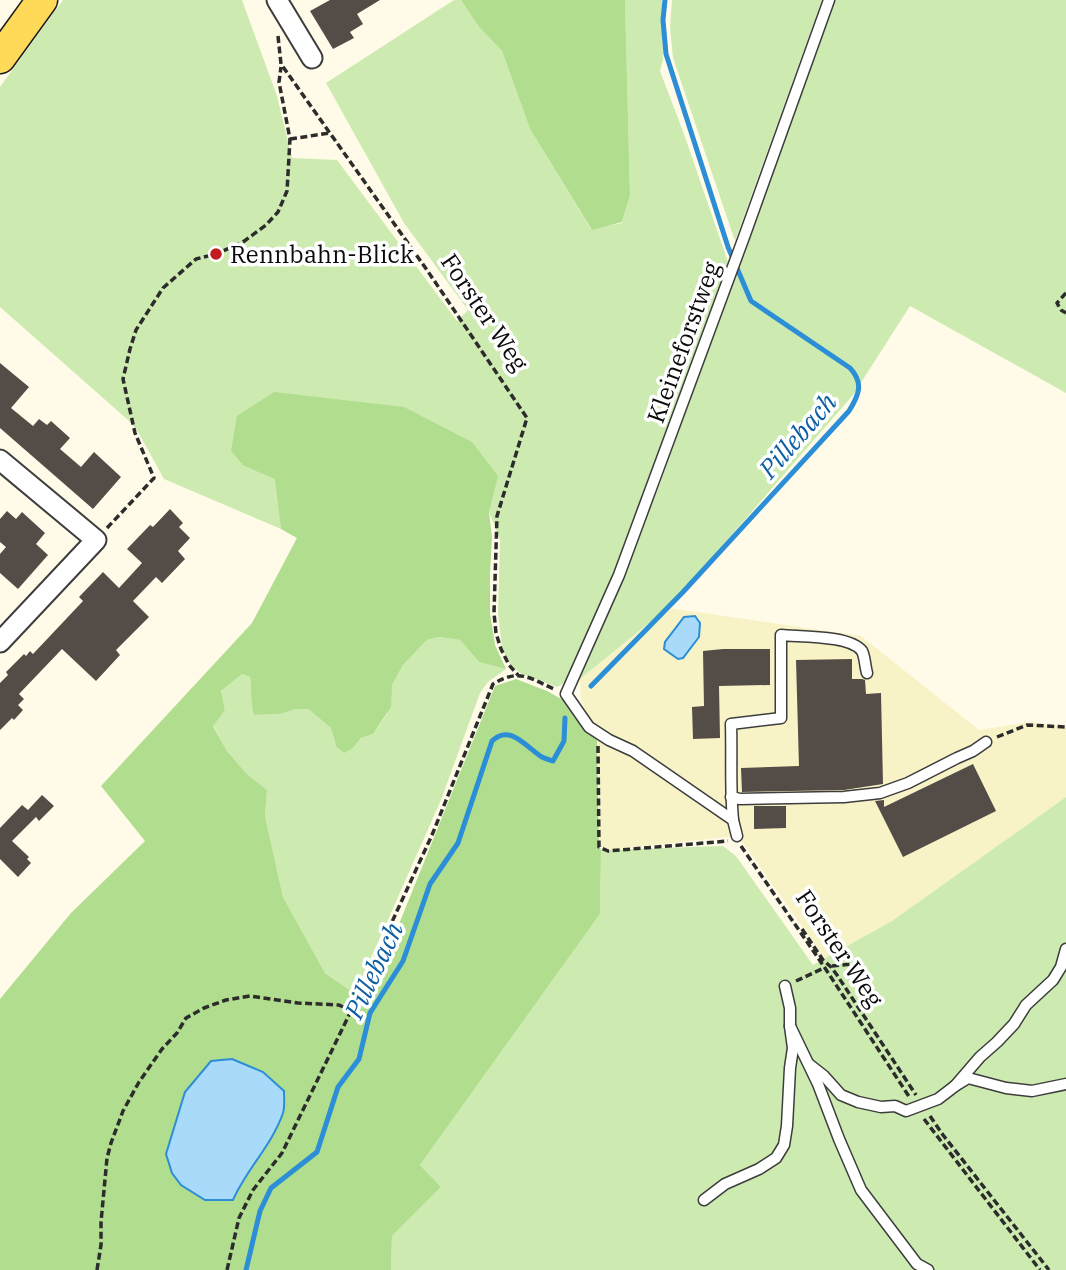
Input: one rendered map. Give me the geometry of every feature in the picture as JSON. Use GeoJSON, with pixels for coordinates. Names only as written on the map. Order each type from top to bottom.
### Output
{"type":"FeatureCollection","features":[{"type":"Feature","properties":{"kind":"main road"},"geometry":{"type":"LineString","coordinates":[[0,58],[42,0]]}},
{"type":"Feature","properties":{"kind":"street"},"geometry":{"type":"LineString","coordinates":[[279,4],[312,58]]}},
{"type":"Feature","properties":{"kind":"street"},"geometry":{"type":"LineString","coordinates":[[0,460],[96,540],[0,642]]}},
{"type":"Feature","properties":{"kind":"lane","name":"Kleineforstweg"},"geometry":{"type":"LineString","coordinates":[[566,694],[619,575],[829,0]]}},
{"type":"Feature","properties":{"kind":"lane"},"geometry":{"type":"LineString","coordinates":[[737,838],[731,797],[731,724],[781,718],[781,635],[842,640],[855,645],[863,653],[867,673]]}},
{"type":"Feature","properties":{"kind":"lane"},"geometry":{"type":"LineString","coordinates":[[566,694],[589,727],[633,751],[733,820]]}},
{"type":"Feature","properties":{"kind":"lane"},"geometry":{"type":"LineString","coordinates":[[731,797],[844,797],[880,793],[908,783],[986,742]]}},
{"type":"Feature","properties":{"kind":"lane"},"geometry":{"type":"LineString","coordinates":[[955,1086],[1006,1033],[1026,1004],[1053,980],[1066,949]]}},
{"type":"Feature","properties":{"kind":"lane"},"geometry":{"type":"LineString","coordinates":[[704,1200],[725,1184],[776,1158],[784,1145],[793,1048],[790,1008],[785,986]]}},
{"type":"Feature","properties":{"kind":"lane"},"geometry":{"type":"LineString","coordinates":[[790,1026],[818,1084],[861,1190],[917,1264],[928,1270]]}},
{"type":"Feature","properties":{"kind":"lane"},"geometry":{"type":"LineString","coordinates":[[808,1063],[841,1095],[881,1107],[895,1106],[905,1111],[938,1099],[968,1078],[1032,1091],[1066,1084]]}},
{"type":"Feature","properties":{"kind":"path","name":"Forster Weg"},"geometry":{"type":"LineString","coordinates":[[279,4],[275,16],[281,64],[427,270],[527,418],[497,516],[494,613],[496,633],[509,665],[518,674]]}},
{"type":"Feature","properties":{"kind":"path"},"geometry":{"type":"LineString","coordinates":[[104,532],[154,478],[135,433],[123,379],[136,330],[163,288],[196,259],[216,254],[243,242],[266,225],[278,212],[287,191],[290,139],[279,82],[281,64]]}},
{"type":"Feature","properties":{"kind":"path"},"geometry":{"type":"LineString","coordinates":[[290,139],[330,133]]}},
{"type":"Feature","properties":{"kind":"path"},"geometry":{"type":"LineString","coordinates":[[1066,293],[1057,303],[1066,313]]}},
{"type":"Feature","properties":{"kind":"path"},"geometry":{"type":"LineString","coordinates":[[227,1270],[239,1218],[253,1190],[282,1153],[351,1011],[432,835],[493,684],[518,674],[566,694]]}},
{"type":"Feature","properties":{"kind":"path"},"geometry":{"type":"LineString","coordinates":[[986,742],[1027,725],[1066,727]]}},
{"type":"Feature","properties":{"kind":"path"},"geometry":{"type":"LineString","coordinates":[[598,733],[602,849],[608,851],[737,838]]}},
{"type":"Feature","properties":{"kind":"path","name":"Forster Weg"},"geometry":{"type":"LineString","coordinates":[[737,838],[919,1107],[1040,1270]]}},
{"type":"Feature","properties":{"kind":"path"},"geometry":{"type":"LineString","coordinates":[[772,890],[831,967],[919,1107],[1049,1270]]}},
{"type":"Feature","properties":{"kind":"path"},"geometry":{"type":"LineString","coordinates":[[785,986],[825,968],[851,964]]}},
{"type":"Feature","properties":{"kind":"path"},"geometry":{"type":"LineString","coordinates":[[97,1270],[107,1158],[111,1143],[123,1111],[139,1082],[186,1018],[215,1004],[250,996],[298,1003],[339,1005],[351,1011]]}},
{"type":"Feature","properties":{"kind":"shaded area"},"geometry":{"type":"Polygon","coordinates":[[[669,608],[861,636],[979,730],[1030,722],[1066,727],[1066,797],[892,921],[825,959],[739,837],[607,850],[600,846],[598,739],[631,753],[635,749],[594,726],[581,702],[580,679],[669,608]]]}},
{"type":"Feature","properties":{"kind":"green space"},"geometry":{"type":"Polygon","coordinates":[[[63,0],[242,0],[277,96],[292,158],[337,160],[457,321],[468,310],[404,223],[326,83],[454,0],[461,0],[479,27],[502,51],[530,129],[591,229],[622,223],[630,196],[625,0],[662,0],[663,60],[660,71],[728,262],[670,428],[614,573],[563,684],[557,687],[520,673],[510,664],[502,648],[498,613],[500,540],[489,512],[497,476],[244,466],[276,479],[281,529],[164,479],[137,430],[128,420],[0,307],[0,87],[63,0]]]}},
{"type":"Feature","properties":{"kind":"green space"},"geometry":{"type":"Polygon","coordinates":[[[461,0],[625,0],[630,196],[622,222],[592,230],[530,129],[502,51],[479,27],[461,0]]]}},
{"type":"Feature","properties":{"kind":"green space"},"geometry":{"type":"Polygon","coordinates":[[[672,0],[822,0],[735,241],[673,58],[670,27],[672,0]]]}},
{"type":"Feature","properties":{"kind":"green space"},"geometry":{"type":"Polygon","coordinates":[[[832,0],[1066,0],[1066,393],[910,306],[853,395],[669,607],[580,679],[660,484],[832,0]]]}},
{"type":"Feature","properties":{"kind":"green space"},"geometry":{"type":"Polygon","coordinates":[[[274,392],[404,407],[472,442],[498,476],[489,512],[492,537],[490,613],[495,645],[506,669],[479,662],[460,640],[439,637],[427,640],[403,665],[392,685],[391,707],[373,734],[361,738],[353,748],[344,753],[336,746],[331,728],[308,709],[254,715],[250,677],[242,674],[221,691],[225,710],[213,726],[227,751],[247,774],[267,790],[265,816],[283,897],[325,973],[355,994],[370,996],[495,686],[516,679],[565,701],[597,738],[600,914],[420,1165],[441,1187],[392,1236],[391,1270],[0,1270],[0,999],[71,913],[145,841],[101,786],[252,623],[297,538],[281,529],[275,479],[244,466],[231,451],[237,416],[274,392]],[[263,1072],[233,1200],[266,1146],[284,1111],[263,1072]]]}},
{"type":"Feature","properties":{"kind":"green space"},"geometry":{"type":"Polygon","coordinates":[[[439,637],[460,640],[479,662],[506,669],[488,682],[480,693],[441,800],[355,994],[325,973],[283,897],[265,816],[267,790],[247,774],[227,751],[213,725],[225,710],[221,691],[242,674],[250,677],[254,715],[308,709],[331,728],[336,746],[353,748],[361,738],[373,734],[387,714],[392,685],[403,665],[427,640],[439,637]]]}},
{"type":"Feature","properties":{"kind":"green space"},"geometry":{"type":"Polygon","coordinates":[[[1066,797],[1066,1270],[391,1270],[392,1236],[441,1187],[420,1165],[600,914],[601,850],[723,846],[736,856],[813,965],[892,921],[1066,797]]]}},
{"type":"Feature","properties":{"kind":"water"},"geometry":{"type":"Polygon","coordinates":[[[695,616],[700,623],[699,637],[683,658],[678,659],[664,649],[665,642],[684,617],[695,616]]]}},
{"type":"Feature","properties":{"kind":"water"},"geometry":{"type":"Polygon","coordinates":[[[232,1059],[263,1072],[284,1091],[284,1111],[233,1200],[205,1200],[181,1185],[172,1173],[166,1154],[185,1092],[211,1061],[232,1059]]]}},
{"type":"Feature","properties":{"kind":"building"},"geometry":{"type":"Polygon","coordinates":[[[330,0],[380,0],[357,14],[363,24],[350,32],[354,38],[333,49],[310,11],[330,0]]]}},
{"type":"Feature","properties":{"kind":"building"},"geometry":{"type":"Polygon","coordinates":[[[0,363],[29,387],[11,408],[33,426],[39,419],[47,425],[51,421],[70,438],[60,449],[81,467],[94,452],[121,477],[93,509],[0,428],[0,363]]]}},
{"type":"Feature","properties":{"kind":"building"},"geometry":{"type":"Polygon","coordinates":[[[170,509],[183,523],[179,527],[190,538],[178,551],[185,559],[162,583],[156,577],[133,601],[149,617],[116,650],[120,655],[96,681],[62,649],[19,694],[24,699],[18,705],[23,710],[0,730],[0,683],[8,675],[6,672],[24,654],[26,656],[30,651],[33,654],[83,601],[79,597],[103,572],[119,588],[142,563],[127,549],[170,509]]]}},
{"type":"Feature","properties":{"kind":"building"},"geometry":{"type":"Polygon","coordinates":[[[7,511],[16,519],[22,512],[45,533],[36,544],[48,555],[18,589],[0,573],[0,554],[6,547],[0,542],[0,519],[7,511]]]}},
{"type":"Feature","properties":{"kind":"building"},"geometry":{"type":"Polygon","coordinates":[[[770,649],[770,685],[719,686],[720,738],[693,739],[692,707],[704,706],[703,651],[770,649]]]}},
{"type":"Feature","properties":{"kind":"building"},"geometry":{"type":"Polygon","coordinates":[[[852,659],[852,679],[865,680],[866,694],[881,693],[883,784],[844,790],[742,792],[741,768],[799,766],[796,660],[852,659]]]}},
{"type":"Feature","properties":{"kind":"building"},"geometry":{"type":"Polygon","coordinates":[[[973,764],[996,811],[903,857],[875,801],[884,800],[884,807],[973,764]]]}},
{"type":"Feature","properties":{"kind":"building"},"geometry":{"type":"Polygon","coordinates":[[[42,795],[54,806],[39,821],[36,817],[12,841],[29,857],[27,859],[31,863],[18,877],[0,859],[0,828],[22,805],[28,810],[42,795]]]}},
{"type":"Feature","properties":{"kind":"building"},"geometry":{"type":"Polygon","coordinates":[[[754,806],[786,806],[786,828],[754,829],[754,806]]]}},
{"type":"Feature","properties":{"kind":"waterway","name":"Pillebach"},"geometry":{"type":"LineString","coordinates":[[591,686],[683,592],[849,411],[858,389],[857,379],[850,368],[751,301],[728,247],[666,54],[663,20],[665,0]]}},
{"type":"Feature","properties":{"kind":"waterway","name":"Pillebach"},"geometry":{"type":"LineString","coordinates":[[246,1270],[260,1211],[271,1188],[317,1152],[338,1087],[359,1059],[370,1013],[403,961],[430,884],[458,843],[492,741],[499,736],[512,736],[542,757],[553,761],[564,741],[565,718]]}},
{"type":"Feature","properties":{"kind":"place","name":"Rennbahn-Blick"},"geometry":{"type":"Point","coordinates":[216,254]}}]}
